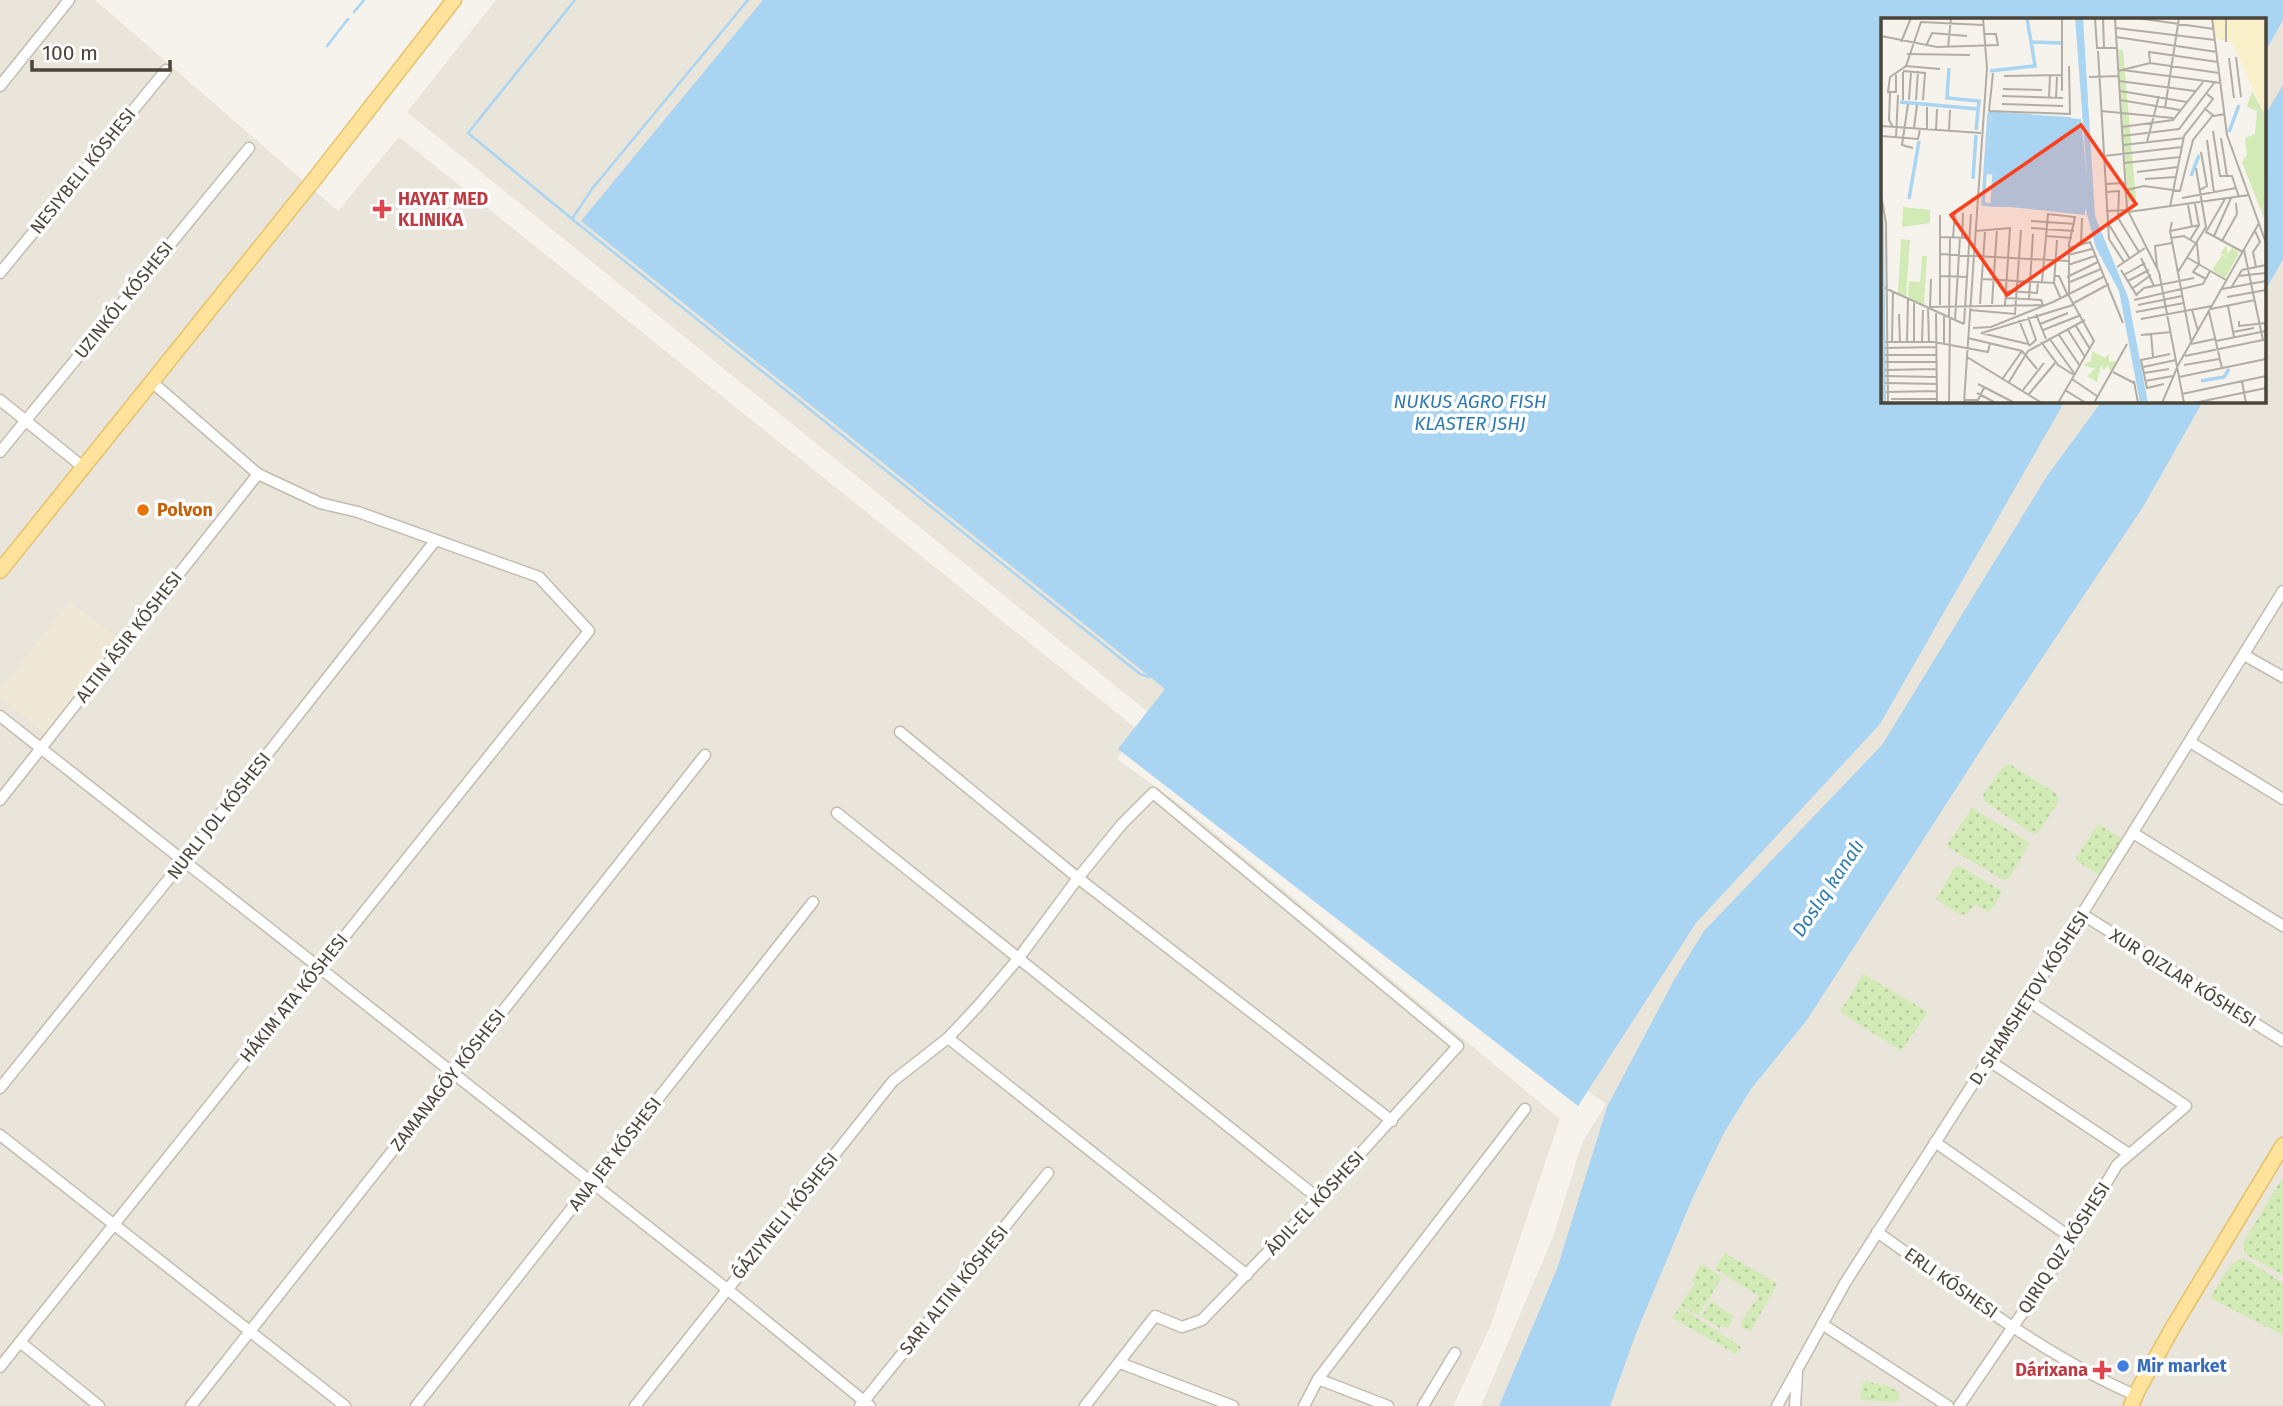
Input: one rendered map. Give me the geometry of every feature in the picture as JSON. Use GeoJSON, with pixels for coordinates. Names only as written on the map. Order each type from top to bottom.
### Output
{"type":"FeatureCollection","features":[{"type":"Feature","properties":{"kind":"main road"},"geometry":{"type":"LineString","coordinates":[[0,571],[313,181],[454,0]]}},
{"type":"Feature","properties":{"kind":"main road"},"geometry":{"type":"LineString","coordinates":[[2133,1401],[2281,1151]]}},
{"type":"Feature","properties":{"kind":"street"},"geometry":{"type":"LineString","coordinates":[[0,86],[69,0]]}},
{"type":"Feature","properties":{"kind":"street","name":"NESIYBELI KÓSHESI"},"geometry":{"type":"LineString","coordinates":[[0,272],[166,70]]}},
{"type":"Feature","properties":{"kind":"street"},"geometry":{"type":"LineString","coordinates":[[0,452],[249,148]]}},
{"type":"Feature","properties":{"kind":"street"},"geometry":{"type":"LineString","coordinates":[[0,1088],[184,860],[435,541],[358,512],[320,503],[258,474],[152,382]]}},
{"type":"Feature","properties":{"kind":"street"},"geometry":{"type":"LineString","coordinates":[[0,400],[83,467]]}},
{"type":"Feature","properties":{"kind":"street"},"geometry":{"type":"LineString","coordinates":[[0,800],[258,474]]}},
{"type":"Feature","properties":{"kind":"street","name":"HÁKIM ATA KÓSHESI"},"geometry":{"type":"LineString","coordinates":[[0,1367],[589,631],[539,576],[435,541]]}},
{"type":"Feature","properties":{"kind":"street","name":"D. SHAMSHETOV KÓSHESI"},"geometry":{"type":"LineString","coordinates":[[1777,1406],[1845,1283],[2082,914],[2283,591]]}},
{"type":"Feature","properties":{"kind":"street"},"geometry":{"type":"LineString","coordinates":[[2244,655],[2283,677]]}},
{"type":"Feature","properties":{"kind":"street"},"geometry":{"type":"LineString","coordinates":[[0,716],[727,1289],[865,1404],[1048,1173]]}},
{"type":"Feature","properties":{"kind":"street"},"geometry":{"type":"LineString","coordinates":[[900,732],[1078,878],[1392,1121]]}},
{"type":"Feature","properties":{"kind":"street"},"geometry":{"type":"LineString","coordinates":[[2190,742],[2283,799]]}},
{"type":"Feature","properties":{"kind":"street","name":"ZAMANAGÓY KÓSHESI"},"geometry":{"type":"LineString","coordinates":[[191,1406],[705,755]]}},
{"type":"Feature","properties":{"kind":"street","name":"ǴÁZIYNELI KÓSHESI"},"geometry":{"type":"LineString","coordinates":[[635,1406],[893,1081],[948,1038],[1018,959],[1122,824],[1153,793],[1458,1046]]}},
{"type":"Feature","properties":{"kind":"street"},"geometry":{"type":"LineString","coordinates":[[837,813],[1320,1199]]}},
{"type":"Feature","properties":{"kind":"street"},"geometry":{"type":"LineString","coordinates":[[2133,833],[2283,926]]}},
{"type":"Feature","properties":{"kind":"street","name":"ANA JER KÓSHESI"},"geometry":{"type":"LineString","coordinates":[[416,1406],[813,902]]}},
{"type":"Feature","properties":{"kind":"street"},"geometry":{"type":"LineString","coordinates":[[2082,914],[2283,1041]]}},
{"type":"Feature","properties":{"kind":"street"},"geometry":{"type":"LineString","coordinates":[[1959,1406],[2073,1239],[2117,1165],[2186,1107],[2027,1000]]}},
{"type":"Feature","properties":{"kind":"street"},"geometry":{"type":"LineString","coordinates":[[948,1038],[1247,1275]]}},
{"type":"Feature","properties":{"kind":"street","name":"ÁDIL-EL KÓSHESI"},"geometry":{"type":"LineString","coordinates":[[1120,1363],[1155,1316],[1182,1327],[1202,1320],[1320,1199],[1458,1046]]}},
{"type":"Feature","properties":{"kind":"street"},"geometry":{"type":"LineString","coordinates":[[1988,1060],[2129,1154]]}},
{"type":"Feature","properties":{"kind":"street"},"geometry":{"type":"LineString","coordinates":[[1304,1406],[1318,1379],[1525,1109]]}},
{"type":"Feature","properties":{"kind":"street"},"geometry":{"type":"LineString","coordinates":[[0,1135],[345,1406]]}},
{"type":"Feature","properties":{"kind":"street"},"geometry":{"type":"LineString","coordinates":[[1936,1142],[2073,1239]]}},
{"type":"Feature","properties":{"kind":"street","name":"ERLI KÓSHESI"},"geometry":{"type":"LineString","coordinates":[[1877,1232],[2014,1326],[2133,1401]]}},
{"type":"Feature","properties":{"kind":"street"},"geometry":{"type":"LineString","coordinates":[[1822,1324],[1948,1406]]}},
{"type":"Feature","properties":{"kind":"street"},"geometry":{"type":"LineString","coordinates":[[20,1342],[99,1406]]}},
{"type":"Feature","properties":{"kind":"street"},"geometry":{"type":"LineString","coordinates":[[1423,1406],[1455,1353]]}},
{"type":"Feature","properties":{"kind":"street"},"geometry":{"type":"LineString","coordinates":[[1085,1406],[1120,1363],[1233,1406]]}},
{"type":"Feature","properties":{"kind":"street"},"geometry":{"type":"LineString","coordinates":[[1795,1406],[1797,1370]]}},
{"type":"Feature","properties":{"kind":"street"},"geometry":{"type":"LineString","coordinates":[[1318,1379],[1388,1406]]}},
{"type":"Feature","properties":{"kind":"shaded area"},"geometry":{"type":"Polygon","coordinates":[[[0,0],[95,0],[338,211],[399,137],[1138,730],[1117,759],[1185,808],[1560,1119],[1490,1327],[1453,1406],[0,1406],[0,0]]]}},
{"type":"Feature","properties":{"kind":"shaded area","name":"NUKUS AGRO FISH KLASTER JSHJ"},"geometry":{"type":"Polygon","coordinates":[[[496,0],[2283,0],[2283,1406],[1481,1406],[1553,1237],[1582,1143],[1606,1104],[1452,993],[1154,717],[407,112],[496,0]]]}},
{"type":"Feature","properties":{"kind":"shaded area"},"geometry":{"type":"Polygon","coordinates":[[[69,602],[120,639],[45,734],[0,697],[0,690],[69,602]]]}},
{"type":"Feature","properties":{"kind":"green space"},"geometry":{"type":"Polygon","coordinates":[[[2009,764],[2057,794],[2058,802],[2037,834],[1984,801],[1983,795],[2002,768],[2009,764]]]}},
{"type":"Feature","properties":{"kind":"green space"},"geometry":{"type":"Polygon","coordinates":[[[1972,808],[2030,843],[2005,881],[1947,845],[1972,808]]]}},
{"type":"Feature","properties":{"kind":"green space"},"geometry":{"type":"Polygon","coordinates":[[[2098,824],[2122,839],[2099,875],[2076,858],[2098,824]]]}},
{"type":"Feature","properties":{"kind":"green space"},"geometry":{"type":"Polygon","coordinates":[[[1960,866],[2000,890],[2001,894],[1988,912],[1975,905],[1961,915],[1936,899],[1955,867],[1960,866]]]}},
{"type":"Feature","properties":{"kind":"green space"},"geometry":{"type":"Polygon","coordinates":[[[1863,974],[1928,1012],[1901,1051],[1840,1012],[1863,974]]]}},
{"type":"Feature","properties":{"kind":"green space"},"geometry":{"type":"Polygon","coordinates":[[[2283,1177],[2283,1275],[2245,1254],[2243,1243],[2283,1177]]]}},
{"type":"Feature","properties":{"kind":"green space"},"geometry":{"type":"Polygon","coordinates":[[[1725,1253],[1777,1284],[1750,1332],[1741,1326],[1741,1322],[1759,1296],[1715,1269],[1725,1253]]]}},
{"type":"Feature","properties":{"kind":"green space"},"geometry":{"type":"Polygon","coordinates":[[[2243,1258],[2283,1283],[2283,1335],[2210,1298],[2232,1264],[2243,1258]]]}},
{"type":"Feature","properties":{"kind":"green space"},"geometry":{"type":"Polygon","coordinates":[[[1701,1264],[1722,1277],[1698,1316],[1680,1305],[1695,1283],[1692,1280],[1701,1264]]]}},
{"type":"Feature","properties":{"kind":"green space"},"geometry":{"type":"Polygon","coordinates":[[[1711,1301],[1734,1316],[1728,1328],[1720,1328],[1701,1317],[1711,1301]]]}},
{"type":"Feature","properties":{"kind":"green space"},"geometry":{"type":"Polygon","coordinates":[[[1680,1307],[1741,1347],[1736,1354],[1672,1318],[1680,1307]]]}},
{"type":"Feature","properties":{"kind":"green space"},"geometry":{"type":"Polygon","coordinates":[[[1863,1381],[1888,1386],[1899,1392],[1898,1402],[1863,1400],[1860,1398],[1863,1381]]]}},
{"type":"Feature","properties":{"kind":"water","name":"NUKUS AGRO FISH KLASTER JSHJ"},"geometry":{"type":"Polygon","coordinates":[[[763,0],[2283,0],[2283,20],[2266,50],[2266,18],[1881,18],[1881,402],[2064,402],[1880,724],[1696,923],[1578,1106],[1118,749],[1165,689],[581,221],[763,0]]]}},
{"type":"Feature","properties":{"kind":"water"},"geometry":{"type":"Polygon","coordinates":[[[2283,85],[2283,259],[2266,289],[2266,114],[2283,85]]]}},
{"type":"Feature","properties":{"kind":"water","name":"Doslıq kanalı"},"geometry":{"type":"Polygon","coordinates":[[[2101,402],[2202,402],[2143,507],[1988,739],[1807,1020],[1751,1089],[1725,1131],[1693,1197],[1635,1336],[1610,1406],[1499,1406],[1557,1269],[1607,1107],[1674,980],[1704,931],[1882,745],[2047,476],[2101,402]]]}},
{"type":"Feature","properties":{"kind":"waterway"},"geometry":{"type":"LineString","coordinates":[[354,12],[364,0]]}},
{"type":"Feature","properties":{"kind":"waterway"},"geometry":{"type":"LineString","coordinates":[[571,218],[468,133],[575,0]]}},
{"type":"Feature","properties":{"kind":"waterway"},"geometry":{"type":"LineString","coordinates":[[748,0],[592,189],[572,219],[1140,674],[1149,677]]}},
{"type":"Feature","properties":{"kind":"waterway"},"geometry":{"type":"LineString","coordinates":[[327,46],[348,19]]}},
{"type":"Feature","properties":{"kind":"place","name":"HAYAT MED KLINIKA"},"geometry":{"type":"Point","coordinates":[382,209]}},
{"type":"Feature","properties":{"kind":"place","name":"Polvon"},"geometry":{"type":"Point","coordinates":[143,510]}},
{"type":"Feature","properties":{"kind":"place","name":"Mir market"},"geometry":{"type":"Point","coordinates":[2123,1366]}},
{"type":"Feature","properties":{"kind":"place","name":"Dárixana"},"geometry":{"type":"Point","coordinates":[2102,1370]}}]}
